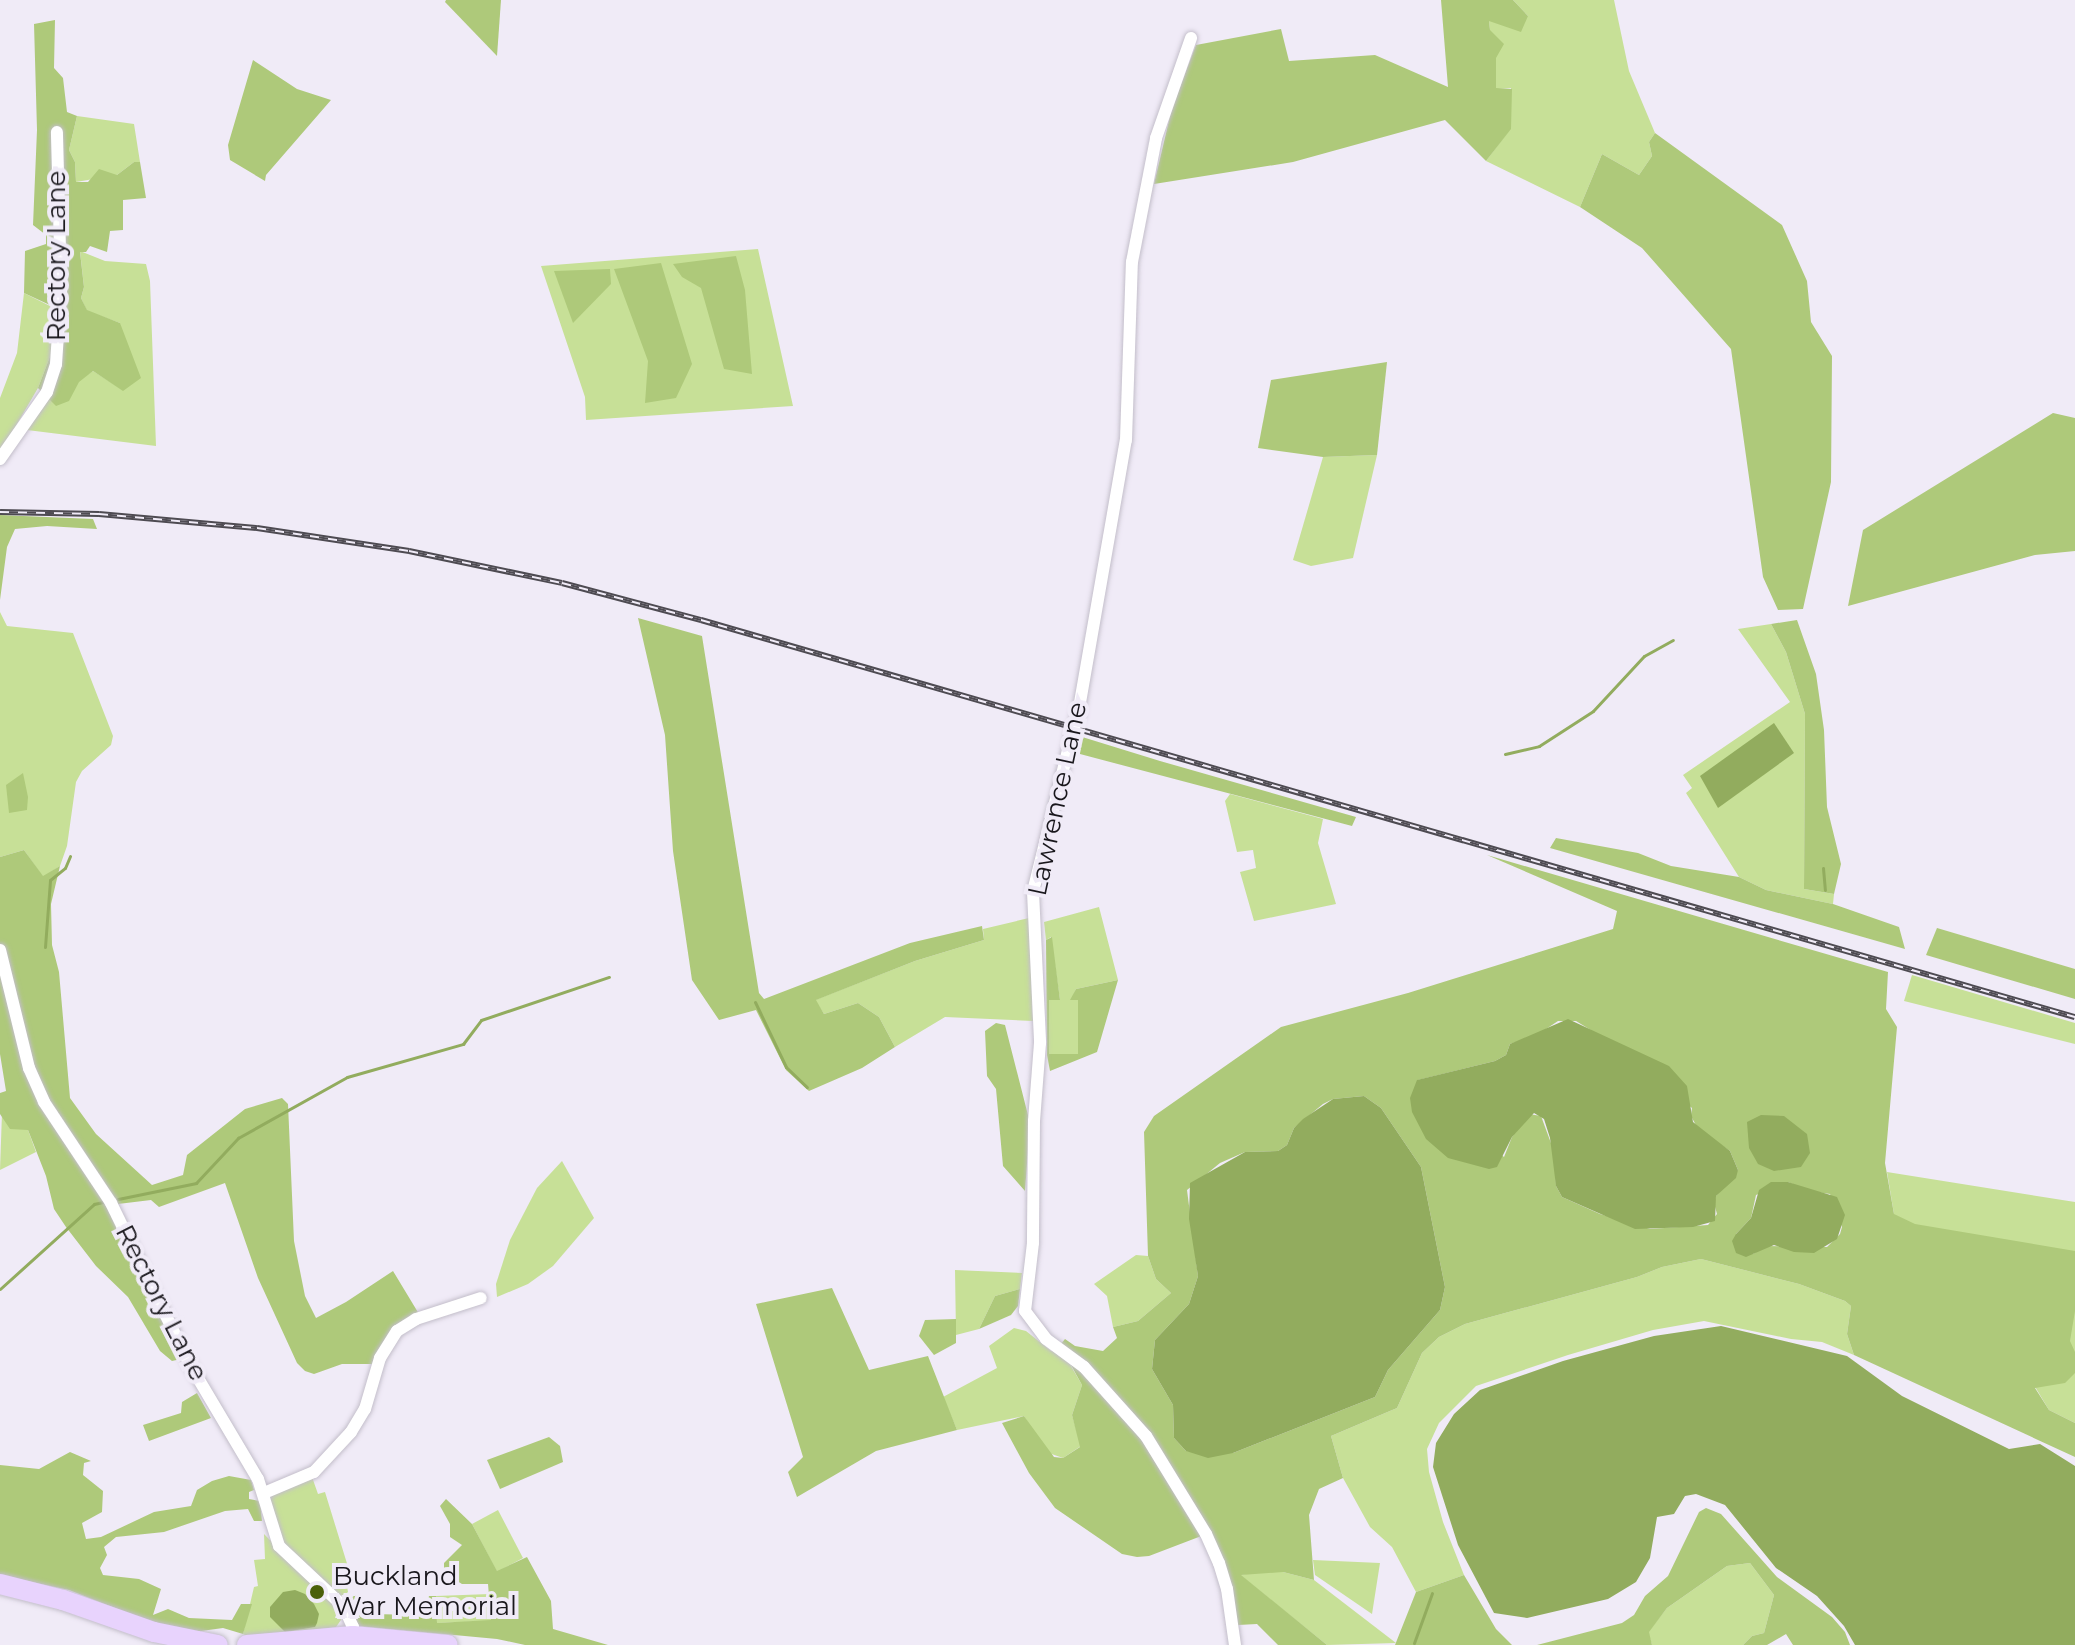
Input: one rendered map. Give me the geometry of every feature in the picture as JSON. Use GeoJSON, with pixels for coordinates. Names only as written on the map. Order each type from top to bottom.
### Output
{"type":"FeatureCollection","features":[{"type":"Feature","properties":{"kind":"main road"},"geometry":{"type":"LineString","coordinates":[[0,1584],[63,1600],[154,1632],[218,1645]]}},
{"type":"Feature","properties":{"kind":"main road"},"geometry":{"type":"LineString","coordinates":[[247,1645],[353,1636],[448,1645]]}},
{"type":"Feature","properties":{"kind":"street","name":"Lawrence Lane"},"geometry":{"type":"LineString","coordinates":[[1191,38],[1156,138],[1132,262],[1130,374],[1121,481],[1078,714],[1033,892],[1040,1043],[1034,1121],[1033,1243],[1025,1311],[1046,1339],[1084,1367],[1146,1436],[1206,1534],[1219,1563],[1227,1589],[1235,1645]]}},
{"type":"Feature","properties":{"kind":"street","name":"Rectory Lane"},"geometry":{"type":"LineString","coordinates":[[0,459],[47,392],[56,364],[61,288],[57,132]]}},
{"type":"Feature","properties":{"kind":"street","name":"Rectory Lane"},"geometry":{"type":"LineString","coordinates":[[0,950],[29,1068],[44,1102],[111,1203],[189,1363],[234,1434],[264,1493],[279,1546],[344,1607],[353,1627],[353,1636]]}},
{"type":"Feature","properties":{"kind":"street"},"geometry":{"type":"LineString","coordinates":[[264,1493],[314,1472],[358,1424],[380,1358],[397,1331],[416,1319],[481,1298]]}},
{"type":"Feature","properties":{"kind":"shaded area"},"geometry":{"type":"Polygon","coordinates":[[[501,0],[497,56],[445,2],[501,0]]]}},
{"type":"Feature","properties":{"kind":"shaded area"},"geometry":{"type":"Polygon","coordinates":[[[1441,0],[1513,0],[1528,16],[1521,32],[1489,21],[1490,30],[1504,44],[1496,58],[1496,88],[1512,89],[1511,129],[1486,161],[1445,120],[1293,162],[1154,184],[1172,108],[1196,45],[1281,29],[1289,61],[1375,55],[1448,87],[1441,0]]]}},
{"type":"Feature","properties":{"kind":"shaded area"},"geometry":{"type":"Polygon","coordinates":[[[1513,0],[1614,0],[1629,71],[1655,133],[1649,142],[1652,156],[1639,175],[1602,154],[1580,207],[1486,161],[1510,129],[1511,88],[1496,89],[1489,21],[1528,16],[1513,0]]]}},
{"type":"Feature","properties":{"kind":"shaded area"},"geometry":{"type":"Polygon","coordinates":[[[55,20],[54,68],[63,78],[67,112],[77,116],[69,150],[75,162],[76,182],[88,182],[99,169],[117,175],[134,162],[140,162],[146,198],[123,200],[123,230],[110,231],[107,252],[90,246],[86,252],[80,252],[84,287],[81,298],[87,310],[120,323],[141,378],[123,391],[93,371],[79,382],[69,401],[56,406],[38,388],[54,346],[57,323],[52,306],[24,293],[25,251],[46,244],[46,235],[33,225],[37,130],[34,24],[55,20]]]}},
{"type":"Feature","properties":{"kind":"shaded area"},"geometry":{"type":"Polygon","coordinates":[[[253,60],[297,89],[331,100],[266,175],[265,181],[230,160],[228,145],[253,60]]]}},
{"type":"Feature","properties":{"kind":"shaded area"},"geometry":{"type":"Polygon","coordinates":[[[77,116],[134,124],[140,162],[134,162],[117,175],[76,182],[75,162],[69,150],[77,116]]]}},
{"type":"Feature","properties":{"kind":"shaded area"},"geometry":{"type":"Polygon","coordinates":[[[1655,133],[1782,225],[1807,281],[1811,322],[1832,356],[1831,482],[1803,609],[1778,610],[1763,577],[1731,349],[1642,248],[1580,207],[1602,154],[1639,175],[1652,156],[1649,142],[1655,133]]]}},
{"type":"Feature","properties":{"kind":"shaded area"},"geometry":{"type":"Polygon","coordinates":[[[758,249],[793,406],[586,420],[585,397],[541,266],[758,249]]]}},
{"type":"Feature","properties":{"kind":"shaded area"},"geometry":{"type":"Polygon","coordinates":[[[80,251],[105,261],[146,264],[150,281],[156,446],[27,430],[49,399],[93,371],[123,390],[120,323],[87,311],[81,298],[84,287],[80,251]]]}},
{"type":"Feature","properties":{"kind":"shaded area"},"geometry":{"type":"Polygon","coordinates":[[[736,256],[745,290],[752,374],[724,369],[701,288],[682,277],[673,264],[736,256]]]}},
{"type":"Feature","properties":{"kind":"shaded area"},"geometry":{"type":"Polygon","coordinates":[[[661,263],[692,364],[676,398],[645,403],[648,361],[614,269],[661,263]]]}},
{"type":"Feature","properties":{"kind":"shaded area"},"geometry":{"type":"Polygon","coordinates":[[[610,269],[611,284],[573,323],[554,271],[610,269]]]}},
{"type":"Feature","properties":{"kind":"shaded area"},"geometry":{"type":"Polygon","coordinates":[[[24,293],[52,307],[57,323],[54,346],[38,388],[0,453],[0,398],[17,353],[24,293]]]}},
{"type":"Feature","properties":{"kind":"shaded area"},"geometry":{"type":"Polygon","coordinates":[[[1387,362],[1377,455],[1323,457],[1258,448],[1271,380],[1387,362]]]}},
{"type":"Feature","properties":{"kind":"shaded area"},"geometry":{"type":"Polygon","coordinates":[[[2053,413],[2075,418],[2075,551],[2035,555],[1848,606],[1863,530],[2053,413]]]}},
{"type":"Feature","properties":{"kind":"shaded area"},"geometry":{"type":"Polygon","coordinates":[[[1377,455],[1353,558],[1311,566],[1293,560],[1323,457],[1377,455]]]}},
{"type":"Feature","properties":{"kind":"shaded area"},"geometry":{"type":"Polygon","coordinates":[[[0,515],[93,519],[97,529],[47,526],[15,529],[7,547],[0,600],[0,515]]]}},
{"type":"Feature","properties":{"kind":"shaded area"},"geometry":{"type":"Polygon","coordinates":[[[0,612],[7,626],[73,633],[113,736],[111,745],[82,771],[76,782],[67,846],[60,866],[43,877],[24,850],[0,857],[0,612]]]}},
{"type":"Feature","properties":{"kind":"shaded area"},"geometry":{"type":"Polygon","coordinates":[[[638,618],[702,636],[759,993],[764,999],[910,943],[982,926],[984,940],[915,961],[816,1000],[824,1014],[858,1003],[879,1017],[895,1047],[862,1068],[809,1091],[786,1070],[756,1010],[719,1020],[692,980],[673,851],[665,735],[638,618]]]}},
{"type":"Feature","properties":{"kind":"shaded area"},"geometry":{"type":"Polygon","coordinates":[[[1797,620],[1816,674],[1824,730],[1827,807],[1841,864],[1834,894],[1804,889],[1805,714],[1786,652],[1771,624],[1797,620]]]}},
{"type":"Feature","properties":{"kind":"shaded area"},"geometry":{"type":"Polygon","coordinates":[[[1771,624],[1786,652],[1805,714],[1804,889],[1834,894],[1833,904],[1766,890],[1739,877],[1686,793],[1692,788],[1683,775],[1790,702],[1738,629],[1771,624]]]}},
{"type":"Feature","properties":{"kind":"shaded area"},"geometry":{"type":"Polygon","coordinates":[[[1774,723],[1794,753],[1718,808],[1700,776],[1774,723]]]}},
{"type":"Feature","properties":{"kind":"shaded area"},"geometry":{"type":"Polygon","coordinates":[[[1079,736],[1356,817],[1352,826],[1080,754],[1077,748],[1079,736]]]}},
{"type":"Feature","properties":{"kind":"shaded area"},"geometry":{"type":"Polygon","coordinates":[[[23,773],[27,810],[9,813],[6,785],[23,773]]]}},
{"type":"Feature","properties":{"kind":"shaded area"},"geometry":{"type":"Polygon","coordinates":[[[1230,794],[1323,819],[1318,843],[1336,904],[1254,921],[1240,872],[1256,868],[1253,850],[1237,852],[1225,801],[1230,794]]]}},
{"type":"Feature","properties":{"kind":"shaded area"},"geometry":{"type":"Polygon","coordinates":[[[1556,838],[1638,853],[1671,866],[1739,877],[1766,890],[1833,904],[1899,927],[1905,949],[1550,848],[1556,838]]]}},
{"type":"Feature","properties":{"kind":"shaded area"},"geometry":{"type":"Polygon","coordinates":[[[24,850],[43,876],[60,866],[51,904],[52,945],[59,972],[70,1098],[96,1134],[152,1185],[183,1175],[187,1155],[245,1109],[282,1098],[288,1104],[294,1241],[305,1296],[316,1318],[393,1271],[419,1314],[373,1364],[342,1364],[314,1374],[305,1371],[297,1363],[258,1278],[225,1183],[159,1207],[151,1200],[118,1204],[32,1084],[109,1209],[181,1359],[172,1361],[160,1351],[128,1297],[96,1266],[66,1227],[54,1209],[46,1176],[28,1130],[10,1129],[0,1114],[0,1093],[6,1091],[0,1054],[0,857],[24,850]]]}},
{"type":"Feature","properties":{"kind":"shaded area"},"geometry":{"type":"Polygon","coordinates":[[[1487,855],[1888,972],[1886,1009],[1897,1027],[1885,1163],[1894,1214],[1915,1224],[2075,1251],[2075,1311],[2070,1341],[2075,1352],[2075,1373],[2065,1383],[2035,1388],[2049,1410],[2075,1423],[2075,1457],[1854,1355],[1847,1334],[1851,1306],[1845,1301],[1799,1284],[1701,1259],[1662,1267],[1637,1277],[1465,1324],[1439,1337],[1422,1353],[1397,1408],[1331,1436],[1343,1478],[1319,1489],[1309,1515],[1314,1580],[1283,1572],[1241,1575],[1327,1645],[1278,1645],[1257,1624],[1238,1625],[1204,1535],[1149,1556],[1137,1557],[1122,1554],[1055,1508],[1029,1473],[1002,1423],[1024,1416],[1054,1457],[1063,1458],[1080,1447],[1072,1415],[1082,1385],[1060,1345],[1065,1339],[1075,1346],[1103,1351],[1117,1338],[1113,1327],[1138,1321],[1171,1293],[1156,1279],[1148,1256],[1144,1132],[1154,1116],[1281,1027],[1408,993],[1613,929],[1617,911],[1487,855]],[[1558,1021],[1537,1035],[1510,1044],[1506,1055],[1495,1061],[1418,1080],[1504,1157],[1512,1137],[1529,1114],[1541,1116],[1555,1154],[1556,1186],[1562,1197],[1600,1214],[1650,1229],[1708,1225],[1717,1214],[1716,1196],[1738,1170],[1730,1151],[1698,1129],[1691,1116],[1692,1108],[1607,1040],[1576,1021],[1558,1021]],[[1364,1096],[1333,1099],[1294,1128],[1287,1145],[1278,1151],[1245,1152],[1220,1163],[1187,1190],[1198,1276],[1189,1304],[1155,1340],[1152,1369],[1173,1405],[1174,1438],[1186,1451],[1233,1453],[1375,1397],[1388,1370],[1440,1310],[1445,1287],[1421,1167],[1381,1108],[1364,1096]],[[1788,1182],[1756,1195],[1751,1218],[1736,1234],[1753,1254],[1766,1246],[1827,1247],[1840,1234],[1842,1227],[1830,1194],[1810,1191],[1788,1182]]]}},
{"type":"Feature","properties":{"kind":"shaded area"},"geometry":{"type":"Polygon","coordinates":[[[1099,907],[1118,980],[1076,989],[1071,1000],[1078,1000],[1078,1055],[1049,1055],[1049,999],[1060,1000],[1051,937],[1046,940],[1044,922],[1099,907]]]}},
{"type":"Feature","properties":{"kind":"shaded area"},"geometry":{"type":"Polygon","coordinates":[[[1029,918],[1033,1021],[945,1017],[895,1047],[879,1017],[858,1003],[824,1014],[815,1000],[915,961],[984,940],[983,929],[1029,918]]]}},
{"type":"Feature","properties":{"kind":"shaded area"},"geometry":{"type":"Polygon","coordinates":[[[1937,928],[2075,969],[2075,999],[1926,955],[1937,928]]]}},
{"type":"Feature","properties":{"kind":"shaded area"},"geometry":{"type":"Polygon","coordinates":[[[1052,937],[1060,1000],[1049,1000],[1049,1054],[1078,1054],[1078,1000],[1070,1000],[1076,989],[1118,980],[1097,1052],[1050,1071],[1047,1055],[1046,940],[1052,937]]]}},
{"type":"Feature","properties":{"kind":"shaded area"},"geometry":{"type":"Polygon","coordinates":[[[1912,975],[2075,1023],[2075,1044],[1904,1001],[1912,975]]]}},
{"type":"Feature","properties":{"kind":"shaded area"},"geometry":{"type":"Polygon","coordinates":[[[1568,1019],[1669,1066],[1687,1086],[1693,1122],[1730,1151],[1738,1170],[1736,1178],[1716,1196],[1715,1221],[1693,1227],[1635,1229],[1562,1197],[1556,1186],[1550,1138],[1544,1119],[1534,1113],[1512,1137],[1497,1167],[1489,1169],[1448,1158],[1426,1139],[1412,1112],[1410,1098],[1417,1080],[1495,1061],[1506,1055],[1510,1044],[1568,1019]]]}},
{"type":"Feature","properties":{"kind":"shaded area"},"geometry":{"type":"Polygon","coordinates":[[[996,1023],[1005,1025],[1030,1123],[1025,1191],[1003,1166],[996,1089],[987,1076],[985,1031],[996,1023]]]}},
{"type":"Feature","properties":{"kind":"shaded area"},"geometry":{"type":"Polygon","coordinates":[[[1364,1096],[1381,1108],[1421,1167],[1445,1287],[1440,1310],[1388,1370],[1375,1397],[1233,1453],[1208,1458],[1186,1451],[1174,1438],[1173,1405],[1152,1369],[1155,1340],[1189,1304],[1198,1276],[1189,1219],[1190,1183],[1245,1152],[1278,1151],[1287,1145],[1294,1128],[1303,1119],[1333,1099],[1364,1096]]]}},
{"type":"Feature","properties":{"kind":"shaded area"},"geometry":{"type":"Polygon","coordinates":[[[2,1113],[28,1130],[36,1152],[0,1170],[2,1113]]]}},
{"type":"Feature","properties":{"kind":"shaded area"},"geometry":{"type":"Polygon","coordinates":[[[1761,1115],[1784,1116],[1807,1134],[1810,1153],[1801,1167],[1774,1171],[1758,1164],[1749,1148],[1747,1122],[1761,1115]]]}},
{"type":"Feature","properties":{"kind":"shaded area"},"geometry":{"type":"Polygon","coordinates":[[[562,1161],[594,1218],[553,1266],[528,1284],[497,1297],[496,1284],[510,1240],[537,1188],[562,1161]]]}},
{"type":"Feature","properties":{"kind":"shaded area"},"geometry":{"type":"Polygon","coordinates":[[[1887,1172],[2075,1202],[2075,1423],[2049,1410],[2025,1370],[1898,1238],[1887,1172]]]}},
{"type":"Feature","properties":{"kind":"shaded area"},"geometry":{"type":"Polygon","coordinates":[[[1771,1182],[1788,1182],[1837,1197],[1845,1215],[1837,1239],[1814,1253],[1794,1252],[1774,1245],[1746,1257],[1736,1253],[1732,1241],[1751,1218],[1759,1190],[1771,1182]]]}},
{"type":"Feature","properties":{"kind":"shaded area"},"geometry":{"type":"Polygon","coordinates":[[[1136,1255],[1148,1256],[1156,1279],[1171,1293],[1138,1321],[1113,1327],[1107,1296],[1094,1284],[1136,1255]]]}},
{"type":"Feature","properties":{"kind":"shaded area"},"geometry":{"type":"Polygon","coordinates":[[[1701,1259],[1799,1284],[1845,1301],[1851,1306],[1847,1334],[1854,1355],[1822,1342],[1791,1339],[1704,1321],[1653,1330],[1476,1386],[1439,1423],[1427,1449],[1429,1472],[1443,1522],[1464,1575],[1416,1592],[1392,1547],[1370,1527],[1343,1478],[1331,1436],[1397,1408],[1422,1353],[1439,1337],[1465,1324],[1637,1277],[1662,1267],[1701,1259]]]}},
{"type":"Feature","properties":{"kind":"shaded area"},"geometry":{"type":"Polygon","coordinates":[[[955,1270],[1022,1273],[1020,1289],[995,1296],[979,1329],[956,1335],[955,1270]]]}},
{"type":"Feature","properties":{"kind":"shaded area"},"geometry":{"type":"Polygon","coordinates":[[[832,1288],[869,1370],[928,1356],[957,1430],[876,1451],[797,1497],[788,1472],[803,1457],[756,1304],[832,1288]]]}},
{"type":"Feature","properties":{"kind":"shaded area"},"geometry":{"type":"Polygon","coordinates":[[[1020,1289],[1018,1306],[1011,1315],[979,1329],[995,1296],[1020,1289]]]}},
{"type":"Feature","properties":{"kind":"shaded area"},"geometry":{"type":"Polygon","coordinates":[[[956,1319],[956,1343],[934,1355],[919,1336],[925,1320],[956,1319]]]}},
{"type":"Feature","properties":{"kind":"shaded area"},"geometry":{"type":"Polygon","coordinates":[[[1721,1326],[1847,1356],[1902,1396],[2009,1449],[2040,1444],[2075,1466],[2075,1645],[1855,1645],[1844,1626],[1817,1596],[1776,1568],[1725,1505],[1696,1494],[1685,1496],[1674,1514],[1657,1517],[1650,1558],[1636,1582],[1608,1599],[1527,1618],[1494,1613],[1458,1545],[1433,1467],[1436,1443],[1454,1414],[1480,1390],[1563,1361],[1654,1336],[1721,1326]]]}},
{"type":"Feature","properties":{"kind":"shaded area"},"geometry":{"type":"Polygon","coordinates":[[[1014,1328],[1026,1331],[1051,1351],[1064,1354],[1082,1385],[1072,1415],[1081,1446],[1063,1458],[1046,1452],[1024,1416],[957,1430],[943,1397],[997,1368],[989,1346],[1014,1328]]]}},
{"type":"Feature","properties":{"kind":"shaded area"},"geometry":{"type":"Polygon","coordinates":[[[197,1393],[211,1418],[149,1441],[143,1425],[181,1413],[182,1402],[197,1393]]]}},
{"type":"Feature","properties":{"kind":"shaded area"},"geometry":{"type":"Polygon","coordinates":[[[549,1437],[560,1446],[563,1462],[500,1489],[487,1460],[549,1437]]]}},
{"type":"Feature","properties":{"kind":"shaded area"},"geometry":{"type":"Polygon","coordinates":[[[70,1452],[91,1461],[84,1463],[83,1475],[103,1491],[102,1512],[82,1523],[86,1539],[101,1537],[154,1512],[191,1506],[197,1490],[212,1481],[229,1476],[251,1480],[254,1490],[249,1492],[249,1499],[260,1501],[262,1521],[254,1521],[248,1509],[225,1511],[164,1532],[116,1537],[104,1547],[107,1555],[100,1568],[103,1575],[139,1579],[161,1589],[153,1615],[168,1609],[189,1618],[232,1620],[241,1604],[252,1604],[243,1634],[223,1628],[194,1632],[151,1622],[69,1590],[0,1575],[0,1465],[39,1469],[70,1452]]]}},
{"type":"Feature","properties":{"kind":"shaded area"},"geometry":{"type":"Polygon","coordinates":[[[312,1477],[318,1494],[325,1492],[349,1570],[345,1574],[348,1592],[342,1597],[282,1545],[269,1501],[272,1495],[312,1477]]]}},
{"type":"Feature","properties":{"kind":"shaded area"},"geometry":{"type":"Polygon","coordinates":[[[446,1499],[472,1524],[497,1571],[527,1557],[551,1601],[553,1629],[608,1645],[525,1645],[497,1639],[358,1626],[347,1603],[350,1597],[359,1595],[370,1614],[423,1615],[429,1596],[436,1596],[437,1623],[491,1620],[488,1584],[462,1584],[444,1573],[444,1563],[462,1545],[450,1537],[450,1524],[440,1506],[446,1499]]]}},
{"type":"Feature","properties":{"kind":"shaded area"},"geometry":{"type":"Polygon","coordinates":[[[1706,1508],[1721,1514],[1777,1577],[1832,1617],[1845,1632],[1850,1645],[1793,1645],[1786,1634],[1767,1645],[1743,1645],[1752,1636],[1764,1633],[1774,1595],[1750,1563],[1727,1566],[1667,1608],[1649,1632],[1652,1645],[1537,1645],[1622,1623],[1634,1615],[1645,1596],[1668,1576],[1699,1512],[1706,1508]]]}},
{"type":"Feature","properties":{"kind":"shaded area"},"geometry":{"type":"Polygon","coordinates":[[[498,1510],[523,1558],[497,1572],[472,1524],[498,1510]]]}},
{"type":"Feature","properties":{"kind":"shaded area"},"geometry":{"type":"Polygon","coordinates":[[[264,1534],[341,1612],[341,1620],[336,1627],[251,1638],[243,1634],[254,1587],[258,1586],[254,1560],[265,1559],[264,1534]]]}},
{"type":"Feature","properties":{"kind":"shaded area"},"geometry":{"type":"Polygon","coordinates":[[[1313,1560],[1380,1563],[1372,1614],[1315,1575],[1313,1560]]]}},
{"type":"Feature","properties":{"kind":"shaded area"},"geometry":{"type":"Polygon","coordinates":[[[1750,1563],[1774,1595],[1764,1633],[1752,1636],[1743,1645],[1652,1645],[1648,1632],[1667,1608],[1727,1566],[1750,1563]]]}},
{"type":"Feature","properties":{"kind":"shaded area"},"geometry":{"type":"Polygon","coordinates":[[[1283,1572],[1314,1580],[1396,1643],[1327,1645],[1240,1575],[1283,1572]]]}},
{"type":"Feature","properties":{"kind":"shaded area"},"geometry":{"type":"Polygon","coordinates":[[[1464,1575],[1496,1629],[1512,1645],[1395,1645],[1416,1592],[1464,1575]]]}},
{"type":"Feature","properties":{"kind":"shaded area"},"geometry":{"type":"Polygon","coordinates":[[[295,1590],[305,1594],[314,1604],[319,1614],[317,1623],[315,1627],[285,1632],[270,1617],[270,1607],[283,1592],[295,1590]]]}},
{"type":"Feature","properties":{"kind":"shaded area"},"geometry":{"type":"Polygon","coordinates":[[[490,1594],[491,1621],[437,1623],[436,1596],[490,1594]]]}},
{"type":"Feature","properties":{"kind":"waterway"},"geometry":{"type":"LineString","coordinates":[[1505,754],[1539,746],[1593,711],[1644,656],[1673,640]]}},
{"type":"Feature","properties":{"kind":"waterway"},"geometry":{"type":"LineString","coordinates":[[45,947],[50,880],[65,868],[70,856]]}},
{"type":"Feature","properties":{"kind":"waterway"},"geometry":{"type":"LineString","coordinates":[[1823,868],[1825,890]]}},
{"type":"Feature","properties":{"kind":"waterway"},"geometry":{"type":"LineString","coordinates":[[118,1199],[196,1183],[238,1138],[347,1077],[463,1044],[481,1020],[609,977]]}},
{"type":"Feature","properties":{"kind":"waterway"},"geometry":{"type":"LineString","coordinates":[[755,1002],[786,1067],[807,1087]]}},
{"type":"Feature","properties":{"kind":"waterway"},"geometry":{"type":"LineString","coordinates":[[0,1289],[94,1204],[103,1202]]}},
{"type":"Feature","properties":{"kind":"waterway"},"geometry":{"type":"LineString","coordinates":[[1414,1643],[1432,1593]]}},
{"type":"Feature","properties":{"kind":"railway"},"geometry":{"type":"LineString","coordinates":[[0,512],[99,514],[257,528],[409,551],[562,583],[701,620],[2075,1017]]}},
{"type":"Feature","properties":{"kind":"place","name":"Buckland War Memorial"},"geometry":{"type":"Point","coordinates":[317,1592]}}]}
